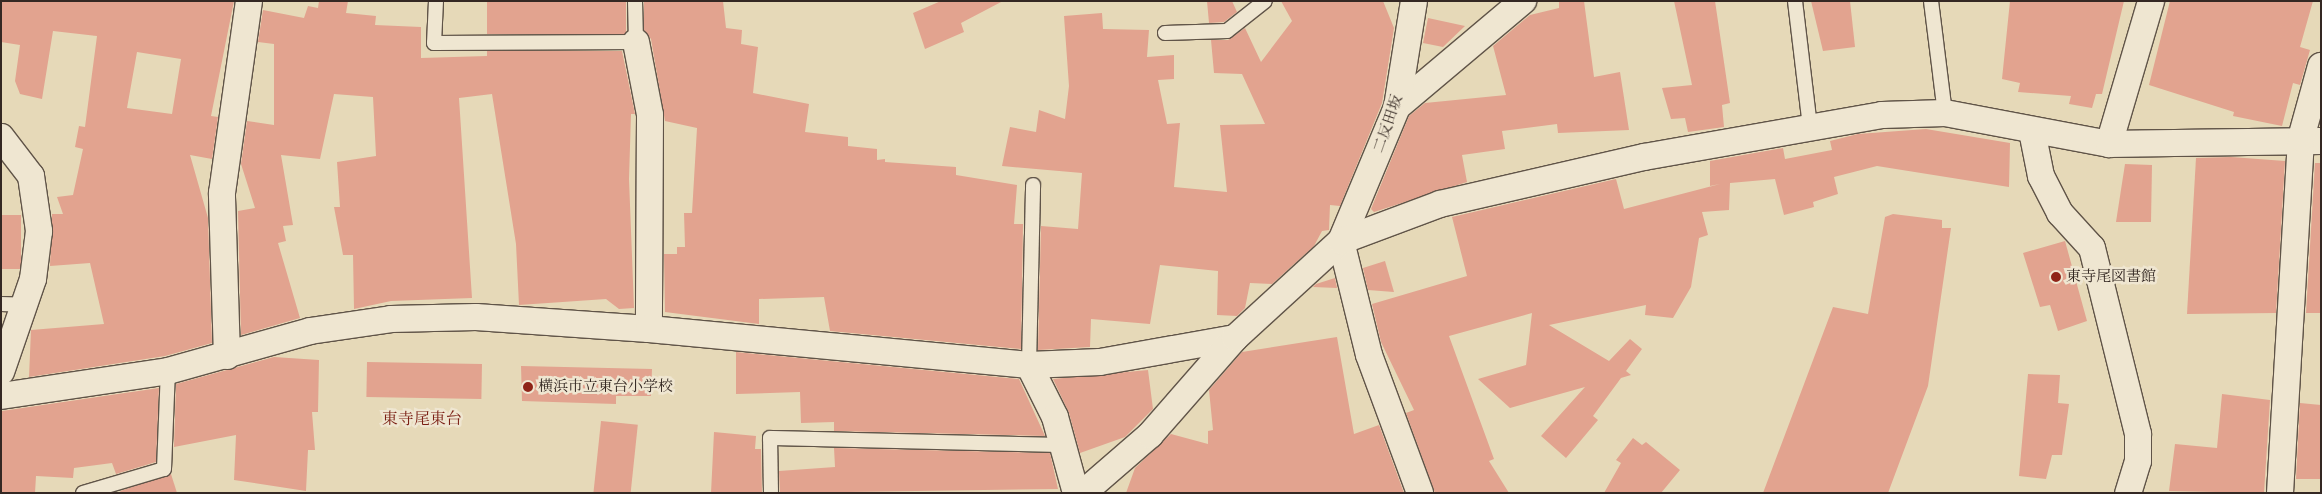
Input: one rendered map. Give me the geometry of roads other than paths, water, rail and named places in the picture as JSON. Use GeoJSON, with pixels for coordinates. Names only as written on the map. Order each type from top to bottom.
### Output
{"type":"FeatureCollection","features":[{"type":"Feature","properties":{"kind":"street"},"geometry":{"type":"LineString","coordinates":[[227,356],[222,193],[249,1]]}},
{"type":"Feature","properties":{"kind":"street","name":"二反田坂"},"geometry":{"type":"LineString","coordinates":[[1341,241],[1397,107],[1414,1]]}},
{"type":"Feature","properties":{"kind":"street"},"geometry":{"type":"LineString","coordinates":[[1397,107],[1523,1]]}},
{"type":"Feature","properties":{"kind":"street"},"geometry":{"type":"LineString","coordinates":[[2109,144],[2151,1]]}},
{"type":"Feature","properties":{"kind":"street"},"geometry":{"type":"LineString","coordinates":[[636,42],[650,115],[650,329]]}},
{"type":"Feature","properties":{"kind":"street"},"geometry":{"type":"LineString","coordinates":[[2280,493],[2311,139],[2321,66]]}},
{"type":"Feature","properties":{"kind":"street"},"geometry":{"type":"LineString","coordinates":[[1083,493],[1150,435],[1235,338],[1341,241],[1440,204],[1644,157],[1882,115],[1945,113],[2032,131],[2109,144],[2311,139]]}},
{"type":"Feature","properties":{"kind":"street"},"geometry":{"type":"LineString","coordinates":[[2032,131],[2041,176],[2060,213],[2092,248],[2138,434],[2138,461],[2128,493]]}},
{"type":"Feature","properties":{"kind":"street"},"geometry":{"type":"LineString","coordinates":[[1,137],[30,176],[39,206],[33,279],[13,305],[1,372]]}},
{"type":"Feature","properties":{"kind":"street"},"geometry":{"type":"LineString","coordinates":[[1341,241],[1369,354],[1420,493]]}},
{"type":"Feature","properties":{"kind":"street"},"geometry":{"type":"LineString","coordinates":[[1,396],[168,371],[227,356],[310,331],[390,320],[476,317],[650,329],[1029,365],[1100,362],[1235,338]]}},
{"type":"Feature","properties":{"kind":"street"},"geometry":{"type":"LineString","coordinates":[[1029,365],[1055,417],[1076,493]]}},
{"type":"Feature","properties":{"kind":"lane"},"geometry":{"type":"LineString","coordinates":[[436,1],[434,43],[636,42],[635,1]]}},
{"type":"Feature","properties":{"kind":"lane"},"geometry":{"type":"LineString","coordinates":[[1165,32],[1228,31],[1265,1]]}},
{"type":"Feature","properties":{"kind":"lane"},"geometry":{"type":"LineString","coordinates":[[1795,1],[1810,128]]}},
{"type":"Feature","properties":{"kind":"lane"},"geometry":{"type":"LineString","coordinates":[[1931,1],[1945,113]]}},
{"type":"Feature","properties":{"kind":"lane"},"geometry":{"type":"LineString","coordinates":[[1029,365],[1033,185]]}},
{"type":"Feature","properties":{"kind":"lane"},"geometry":{"type":"LineString","coordinates":[[83,493],[164,469],[168,371]]}},
{"type":"Feature","properties":{"kind":"lane"},"geometry":{"type":"LineString","coordinates":[[771,493],[770,438],[1063,445]]}},
{"type":"Feature","properties":{"kind":"place","name":"東寺尾図書館"},"geometry":{"type":"Point","coordinates":[2056,277]}},
{"type":"Feature","properties":{"kind":"place","name":"横浜市立東台小学校"},"geometry":{"type":"Point","coordinates":[528,387]}},
{"type":"Feature","properties":{"kind":"district","name":"東寺尾東台"},"geometry":{"type":"Point","coordinates":[422,419]}}]}
